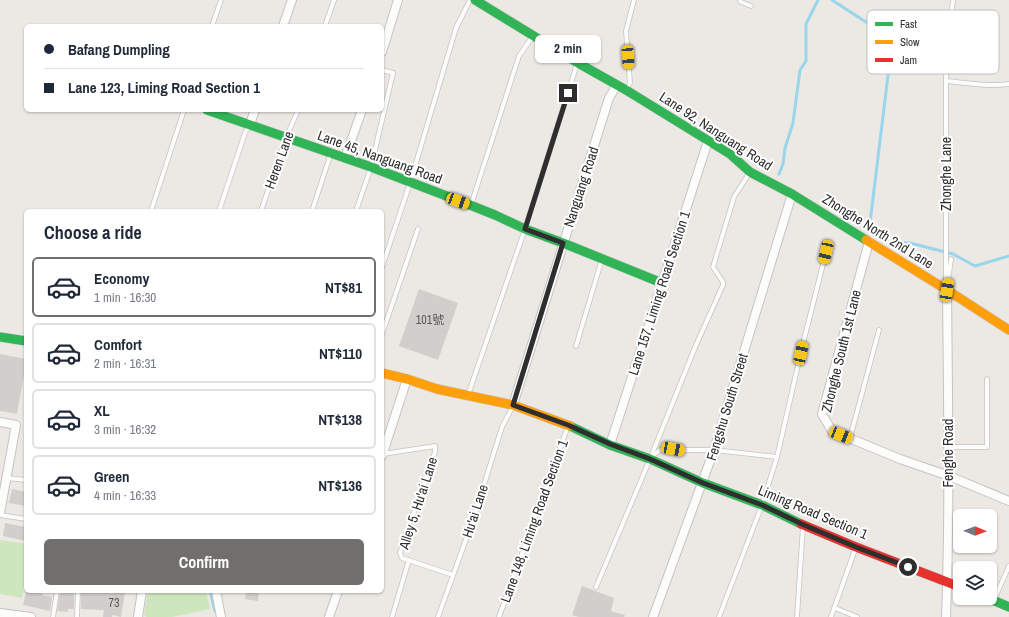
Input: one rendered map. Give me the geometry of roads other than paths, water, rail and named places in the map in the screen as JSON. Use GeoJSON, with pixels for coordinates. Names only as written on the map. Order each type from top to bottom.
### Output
{"type":"FeatureCollection","features":[{"type":"Feature","properties":{"kind":"street"},"geometry":{"type":"LineString","coordinates":[[284,24],[292,0]]}},
{"type":"Feature","properties":{"kind":"street"},"geometry":{"type":"LineString","coordinates":[[384,46],[398,0]]}},
{"type":"Feature","properties":{"kind":"street","name":"Lane 92, Nanguang Road"},"geometry":{"type":"LineString","coordinates":[[475,0],[730,154],[750,172],[792,194]]}},
{"type":"Feature","properties":{"kind":"street","name":"Nanguang Road"},"geometry":{"type":"LineString","coordinates":[[513,405],[609,98],[617,85]]}},
{"type":"Feature","properties":{"kind":"street","name":"Lane 45, Nanguang Road"},"geometry":{"type":"LineString","coordinates":[[213,112],[371,167],[470,205],[525,229],[662,283]]}},
{"type":"Feature","properties":{"kind":"street"},"geometry":{"type":"LineString","coordinates":[[250,124],[254,112]]}},
{"type":"Feature","properties":{"kind":"street"},"geometry":{"type":"LineString","coordinates":[[345,158],[361,112]]}},
{"type":"Feature","properties":{"kind":"street","name":"Lane 157, Liming Road Section 1"},"geometry":{"type":"LineString","coordinates":[[610,444],[708,141]]}},
{"type":"Feature","properties":{"kind":"street","name":"Zhonghe North 2nd Lane"},"geometry":{"type":"LineString","coordinates":[[792,194],[868,242],[946,288],[1009,330]]}},
{"type":"Feature","properties":{"kind":"street","name":"Fengshu South Street"},"geometry":{"type":"LineString","coordinates":[[653,617],[714,450],[792,194]]}},
{"type":"Feature","properties":{"kind":"street","name":"Zhonghe South 1st Lane"},"geometry":{"type":"LineString","coordinates":[[868,242],[822,414],[832,431],[900,460],[949,476],[1009,501]]}},
{"type":"Feature","properties":{"kind":"street","name":"Fenghe Road"},"geometry":{"type":"LineString","coordinates":[[946,288],[949,476],[948,582],[946,617]]}},
{"type":"Feature","properties":{"kind":"street"},"geometry":{"type":"LineString","coordinates":[[0,337],[24,341]]}},
{"type":"Feature","properties":{"kind":"street","name":"Liming Road Section 1"},"geometry":{"type":"LineString","coordinates":[[384,373],[437,389],[513,405],[568,425],[703,483],[762,505],[856,547],[953,584]]}},
{"type":"Feature","properties":{"kind":"street"},"geometry":{"type":"LineString","coordinates":[[384,449],[407,379]]}},
{"type":"Feature","properties":{"kind":"street"},"geometry":{"type":"LineString","coordinates":[[0,422],[16,425],[0,514]]}},
{"type":"Feature","properties":{"kind":"street"},"geometry":{"type":"LineString","coordinates":[[138,617],[142,593]]}},
{"type":"Feature","properties":{"kind":"street"},"geometry":{"type":"LineString","coordinates":[[216,593],[221,617]]}},
{"type":"Feature","properties":{"kind":"street"},"geometry":{"type":"LineString","coordinates":[[329,617],[337,593]]}},
{"type":"Feature","properties":{"kind":"street"},"geometry":{"type":"LineString","coordinates":[[997,601],[1009,606]]}},
{"type":"Feature","properties":{"kind":"street"},"geometry":{"type":"LineString","coordinates":[[5,615],[31,617]]}},
{"type":"Feature","properties":{"kind":"lane"},"geometry":{"type":"LineString","coordinates":[[213,24],[221,0]]}},
{"type":"Feature","properties":{"kind":"lane"},"geometry":{"type":"LineString","coordinates":[[326,24],[334,0]]}},
{"type":"Feature","properties":{"kind":"lane"},"geometry":{"type":"LineString","coordinates":[[384,261],[410,183],[456,28],[470,0]]}},
{"type":"Feature","properties":{"kind":"lane"},"geometry":{"type":"LineString","coordinates":[[626,90],[630,83],[626,31],[634,0]]}},
{"type":"Feature","properties":{"kind":"lane"},"geometry":{"type":"LineString","coordinates":[[740,0],[741,2],[751,6]]}},
{"type":"Feature","properties":{"kind":"lane","name":"Zhonghe Lane"},"geometry":{"type":"LineString","coordinates":[[952,10],[953,0]]}},
{"type":"Feature","properties":{"kind":"lane"},"geometry":{"type":"LineString","coordinates":[[470,205],[519,56],[534,36]]}},
{"type":"Feature","properties":{"kind":"lane"},"geometry":{"type":"LineString","coordinates":[[468,396],[525,229],[578,63]]}},
{"type":"Feature","properties":{"kind":"lane"},"geometry":{"type":"LineString","coordinates":[[384,71],[393,73],[384,111]]}},
{"type":"Feature","properties":{"kind":"lane","name":"Zhonghe Lane"},"geometry":{"type":"LineString","coordinates":[[946,74],[946,288]]}},
{"type":"Feature","properties":{"kind":"lane"},"geometry":{"type":"LineString","coordinates":[[946,81],[997,86],[1009,84]]}},
{"type":"Feature","properties":{"kind":"lane"},"geometry":{"type":"LineString","coordinates":[[152,209],[183,112]]}},
{"type":"Feature","properties":{"kind":"lane","name":"Heren Lane"},"geometry":{"type":"LineString","coordinates":[[262,209],[286,138],[297,112]]}},
{"type":"Feature","properties":{"kind":"lane"},"geometry":{"type":"LineString","coordinates":[[357,209],[371,167],[384,112]]}},
{"type":"Feature","properties":{"kind":"lane"},"geometry":{"type":"LineString","coordinates":[[220,209],[245,133],[250,124]]}},
{"type":"Feature","properties":{"kind":"lane"},"geometry":{"type":"LineString","coordinates":[[313,209],[332,153]]}},
{"type":"Feature","properties":{"kind":"lane"},"geometry":{"type":"LineString","coordinates":[[596,587],[650,459],[696,344],[723,285],[723,282],[714,267],[734,197],[750,172]]}},
{"type":"Feature","properties":{"kind":"lane"},"geometry":{"type":"LineString","coordinates":[[384,328],[418,229]]}},
{"type":"Feature","properties":{"kind":"lane"},"geometry":{"type":"LineString","coordinates":[[719,617],[762,505],[777,458],[804,339],[826,252]]}},
{"type":"Feature","properties":{"kind":"lane"},"geometry":{"type":"LineString","coordinates":[[576,346],[602,259]]}},
{"type":"Feature","properties":{"kind":"lane"},"geometry":{"type":"LineString","coordinates":[[946,288],[951,259]]}},
{"type":"Feature","properties":{"kind":"lane"},"geometry":{"type":"LineString","coordinates":[[850,439],[880,330]]}},
{"type":"Feature","properties":{"kind":"lane"},"geometry":{"type":"LineString","coordinates":[[948,447],[987,447],[987,379]]}},
{"type":"Feature","properties":{"kind":"lane","name":"Hu'ai Lane"},"geometry":{"type":"LineString","coordinates":[[438,617],[473,520],[502,428],[513,405]]}},
{"type":"Feature","properties":{"kind":"lane","name":"Lane 148, Liming Road Section 1"},"geometry":{"type":"LineString","coordinates":[[499,617],[568,425]]}},
{"type":"Feature","properties":{"kind":"lane","name":"Alley 5, Hu'ai Lane"},"geometry":{"type":"LineString","coordinates":[[384,455],[435,446],[435,452],[400,553],[402,558],[453,575]]}},
{"type":"Feature","properties":{"kind":"lane"},"geometry":{"type":"LineString","coordinates":[[650,459],[664,447],[681,450],[714,450],[777,458]]}},
{"type":"Feature","properties":{"kind":"lane"},"geometry":{"type":"LineString","coordinates":[[6,478],[24,480]]}},
{"type":"Feature","properties":{"kind":"lane"},"geometry":{"type":"LineString","coordinates":[[0,514],[24,519]]}},
{"type":"Feature","properties":{"kind":"lane"},"geometry":{"type":"LineString","coordinates":[[797,617],[804,525]]}},
{"type":"Feature","properties":{"kind":"lane"},"geometry":{"type":"LineString","coordinates":[[832,617],[856,547]]}},
{"type":"Feature","properties":{"kind":"lane","name":"Alley 5, Hu'ai Lane"},"geometry":{"type":"LineString","coordinates":[[392,617],[409,560]]}},
{"type":"Feature","properties":{"kind":"lane"},"geometry":{"type":"LineString","coordinates":[[997,588],[1009,566]]}},
{"type":"Feature","properties":{"kind":"lane"},"geometry":{"type":"LineString","coordinates":[[53,617],[57,593]]}},
{"type":"Feature","properties":{"kind":"lane"},"geometry":{"type":"LineString","coordinates":[[77,617],[78,593]]}},
{"type":"Feature","properties":{"kind":"lane"},"geometry":{"type":"LineString","coordinates":[[835,608],[857,617]]}},
{"type":"Feature","properties":{"kind":"waterway"},"geometry":{"type":"LineString","coordinates":[[779,174],[783,164],[785,148],[793,123],[800,70],[806,61],[806,24],[818,0]]}},
{"type":"Feature","properties":{"kind":"waterway"},"geometry":{"type":"LineString","coordinates":[[832,0],[867,23]]}},
{"type":"Feature","properties":{"kind":"waterway"},"geometry":{"type":"LineString","coordinates":[[869,231],[888,74]]}},
{"type":"Feature","properties":{"kind":"waterway"},"geometry":{"type":"LineString","coordinates":[[893,245],[910,243],[953,254],[975,266],[1009,256]]}},
{"type":"Feature","properties":{"kind":"waterway"},"geometry":{"type":"LineString","coordinates":[[210,593],[215,611]]}}]}
